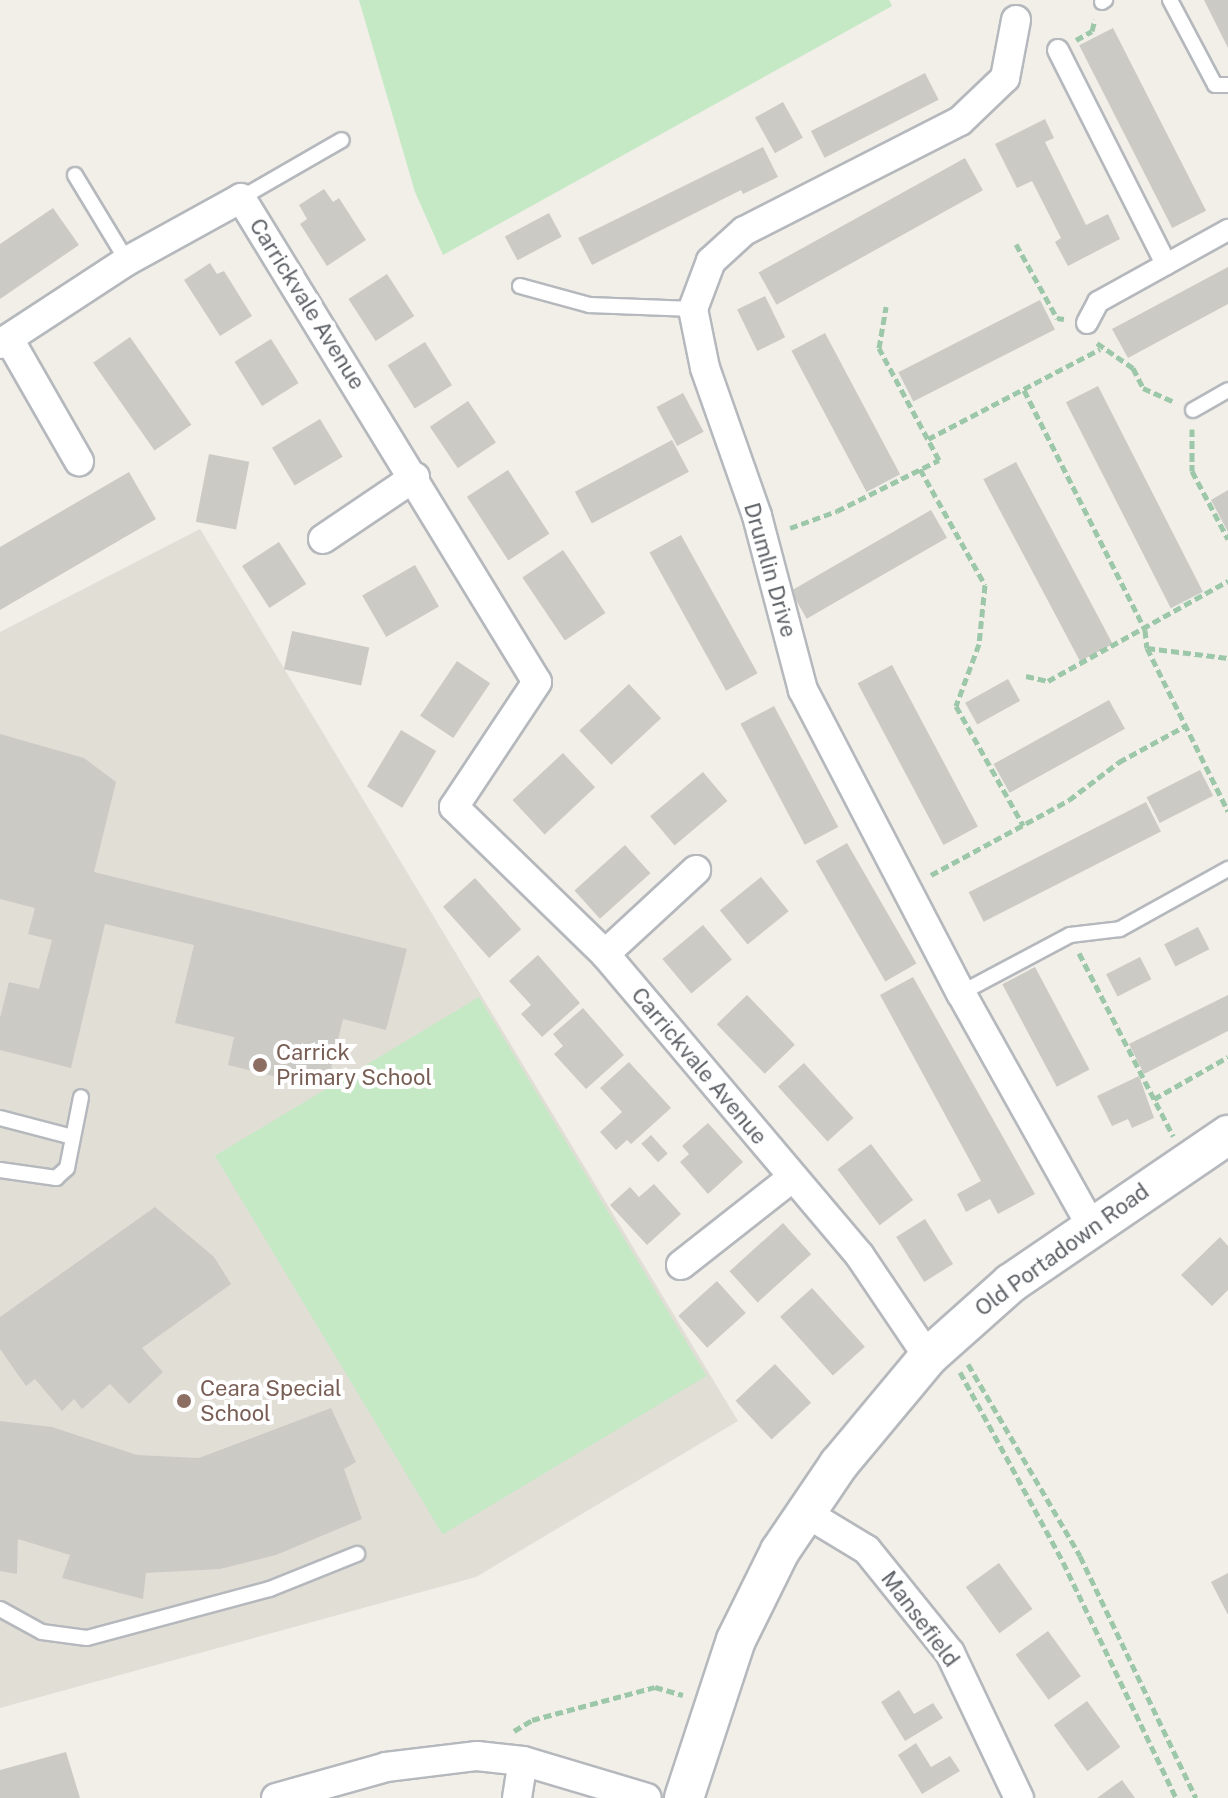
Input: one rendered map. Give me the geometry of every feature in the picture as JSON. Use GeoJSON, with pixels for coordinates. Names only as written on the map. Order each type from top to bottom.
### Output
{"type":"FeatureCollection","features":[{"type":"Feature","properties":{"kind":"main road","name":"Old Portadown Road"},"geometry":{"type":"LineString","coordinates":[[684,1798],[712,1703],[736,1640],[780,1551],[806,1513],[940,1345],[1091,1226],[1228,1135]]}},
{"type":"Feature","properties":{"kind":"street"},"geometry":{"type":"LineString","coordinates":[[693,309],[711,261],[744,231],[960,121],[1005,78],[1016,20]]}},
{"type":"Feature","properties":{"kind":"street"},"geometry":{"type":"LineString","coordinates":[[1058,50],[1166,264]]}},
{"type":"Feature","properties":{"kind":"street","name":"Carrickvale Avenue"},"geometry":{"type":"LineString","coordinates":[[79,461],[4,341],[127,261],[241,198],[415,477],[537,682],[454,807],[605,954],[860,1256],[940,1345]]}},
{"type":"Feature","properties":{"kind":"street"},"geometry":{"type":"LineString","coordinates":[[1087,323],[1098,302],[1228,230]]}},
{"type":"Feature","properties":{"kind":"street","name":"Drumlin Drive"},"geometry":{"type":"LineString","coordinates":[[693,309],[705,368],[762,538],[803,690],[961,993],[1091,1226]]}},
{"type":"Feature","properties":{"kind":"street"},"geometry":{"type":"LineString","coordinates":[[323,539],[415,477]]}},
{"type":"Feature","properties":{"kind":"street"},"geometry":{"type":"LineString","coordinates":[[605,954],[696,870]]}},
{"type":"Feature","properties":{"kind":"street"},"geometry":{"type":"LineString","coordinates":[[681,1265],[793,1177]]}},
{"type":"Feature","properties":{"kind":"street","name":"Mansefield"},"geometry":{"type":"LineString","coordinates":[[806,1513],[867,1550],[950,1653],[1019,1798]]}},
{"type":"Feature","properties":{"kind":"street"},"geometry":{"type":"LineString","coordinates":[[276,1798],[386,1767],[477,1756],[523,1761],[647,1798]]}},
{"type":"Feature","properties":{"kind":"street"},"geometry":{"type":"LineString","coordinates":[[517,1798],[523,1761]]}},
{"type":"Feature","properties":{"kind":"lane"},"geometry":{"type":"LineString","coordinates":[[1170,0],[1215,85],[1228,85]]}},
{"type":"Feature","properties":{"kind":"lane"},"geometry":{"type":"LineString","coordinates":[[241,198],[311,153],[342,140]]}},
{"type":"Feature","properties":{"kind":"lane"},"geometry":{"type":"LineString","coordinates":[[75,175],[127,261]]}},
{"type":"Feature","properties":{"kind":"lane"},"geometry":{"type":"LineString","coordinates":[[520,286],[589,305],[693,309]]}},
{"type":"Feature","properties":{"kind":"lane"},"geometry":{"type":"LineString","coordinates":[[1193,410],[1228,390]]}},
{"type":"Feature","properties":{"kind":"lane"},"geometry":{"type":"LineString","coordinates":[[961,993],[1070,935],[1120,929],[1228,869]]}},
{"type":"Feature","properties":{"kind":"lane"},"geometry":{"type":"LineString","coordinates":[[0,1170],[32,1179],[56,1178],[67,1168],[81,1097]]}},
{"type":"Feature","properties":{"kind":"lane"},"geometry":{"type":"LineString","coordinates":[[0,1118],[73,1137]]}},
{"type":"Feature","properties":{"kind":"lane"},"geometry":{"type":"LineString","coordinates":[[3,1616],[42,1632],[87,1638],[270,1589],[357,1554]]}},
{"type":"Feature","properties":{"kind":"path"},"geometry":{"type":"LineString","coordinates":[[1016,244],[1057,318],[1087,323],[1100,349],[1133,368],[1143,388],[1193,410],[1192,471],[1228,539]]}},
{"type":"Feature","properties":{"kind":"path"},"geometry":{"type":"LineString","coordinates":[[762,538],[837,511],[939,460],[879,348],[886,307]]}},
{"type":"Feature","properties":{"kind":"path"},"geometry":{"type":"LineString","coordinates":[[928,439],[1100,349]]}},
{"type":"Feature","properties":{"kind":"path"},"geometry":{"type":"LineString","coordinates":[[1024,390],[1145,630],[1147,648],[1228,811]]}},
{"type":"Feature","properties":{"kind":"path"},"geometry":{"type":"LineString","coordinates":[[920,469],[985,585],[979,644],[956,706],[1023,825]]}},
{"type":"Feature","properties":{"kind":"path"},"geometry":{"type":"LineString","coordinates":[[1026,676],[1048,681],[1145,630],[1153,619],[1228,581]]}},
{"type":"Feature","properties":{"kind":"path"},"geometry":{"type":"LineString","coordinates":[[1147,648],[1228,658]]}},
{"type":"Feature","properties":{"kind":"path"},"geometry":{"type":"LineString","coordinates":[[906,888],[1023,825],[1185,726]]}},
{"type":"Feature","properties":{"kind":"path"},"geometry":{"type":"LineString","coordinates":[[1070,935],[1187,1162]]}},
{"type":"Feature","properties":{"kind":"path"},"geometry":{"type":"LineString","coordinates":[[1154,1099],[1228,1057]]}},
{"type":"Feature","properties":{"kind":"path"},"geometry":{"type":"LineString","coordinates":[[940,1345],[1063,1562],[1176,1798]]}},
{"type":"Feature","properties":{"kind":"path"},"geometry":{"type":"LineString","coordinates":[[940,1345],[1080,1556],[1196,1798]]}},
{"type":"Feature","properties":{"kind":"path"},"geometry":{"type":"LineString","coordinates":[[477,1756],[532,1720],[655,1687],[712,1703]]}},
{"type":"Feature","properties":{"kind":"shaded area","name":"Carrick Primary School"},"geometry":{"type":"Polygon","coordinates":[[[200,529],[738,1421],[476,1577],[0,1708],[0,632],[200,529]]]}},
{"type":"Feature","properties":{"kind":"green space"},"geometry":{"type":"Polygon","coordinates":[[[359,0],[889,0],[892,6],[443,255],[415,192],[359,0]]]}},
{"type":"Feature","properties":{"kind":"green space"},"geometry":{"type":"Polygon","coordinates":[[[479,997],[707,1376],[443,1534],[215,1156],[479,997]]]}},
{"type":"Feature","properties":{"kind":"building"},"geometry":{"type":"Polygon","coordinates":[[[1204,0],[1228,0],[1228,48],[1204,0]]]}},
{"type":"Feature","properties":{"kind":"building"},"geometry":{"type":"Polygon","coordinates":[[[1113,28],[1206,211],[1172,228],[1079,45],[1113,28]]]}},
{"type":"Feature","properties":{"kind":"building"},"geometry":{"type":"Polygon","coordinates":[[[925,73],[939,100],[825,158],[811,131],[925,73]]]}},
{"type":"Feature","properties":{"kind":"building"},"geometry":{"type":"Polygon","coordinates":[[[783,102],[803,138],[775,153],[755,118],[783,102]]]}},
{"type":"Feature","properties":{"kind":"building"},"geometry":{"type":"Polygon","coordinates":[[[1045,119],[1054,138],[1045,142],[1086,225],[1108,214],[1120,239],[1068,266],[1055,242],[1061,238],[1032,181],[1017,188],[995,144],[1045,119]]]}},
{"type":"Feature","properties":{"kind":"building"},"geometry":{"type":"Polygon","coordinates":[[[763,147],[778,177],[743,194],[741,190],[592,265],[578,238],[763,147]]]}},
{"type":"Feature","properties":{"kind":"building"},"geometry":{"type":"Polygon","coordinates":[[[965,158],[983,190],[777,305],[759,272],[965,158]]]}},
{"type":"Feature","properties":{"kind":"building"},"geometry":{"type":"Polygon","coordinates":[[[324,189],[333,202],[339,198],[366,240],[327,266],[300,224],[307,219],[299,205],[324,189]]]}},
{"type":"Feature","properties":{"kind":"building"},"geometry":{"type":"Polygon","coordinates":[[[53,208],[79,245],[0,299],[0,244],[53,208]]]}},
{"type":"Feature","properties":{"kind":"building"},"geometry":{"type":"Polygon","coordinates":[[[549,213],[562,237],[518,260],[505,236],[549,213]]]}},
{"type":"Feature","properties":{"kind":"building"},"geometry":{"type":"Polygon","coordinates":[[[210,263],[217,274],[224,271],[252,316],[220,336],[184,280],[210,263]]]}},
{"type":"Feature","properties":{"kind":"building"},"geometry":{"type":"Polygon","coordinates":[[[1228,267],[1228,304],[1128,358],[1112,329],[1228,267]]]}},
{"type":"Feature","properties":{"kind":"building"},"geometry":{"type":"Polygon","coordinates":[[[387,274],[414,316],[376,341],[348,299],[387,274]]]}},
{"type":"Feature","properties":{"kind":"building"},"geometry":{"type":"Polygon","coordinates":[[[765,296],[785,337],[757,351],[737,310],[765,296]]]}},
{"type":"Feature","properties":{"kind":"building"},"geometry":{"type":"Polygon","coordinates":[[[1040,300],[1055,329],[913,402],[898,372],[1040,300]]]}},
{"type":"Feature","properties":{"kind":"building"},"geometry":{"type":"Polygon","coordinates":[[[825,333],[900,474],[867,492],[791,351],[825,333]]]}},
{"type":"Feature","properties":{"kind":"building"},"geometry":{"type":"Polygon","coordinates":[[[130,337],[191,425],[155,450],[93,363],[130,337]]]}},
{"type":"Feature","properties":{"kind":"building"},"geometry":{"type":"Polygon","coordinates":[[[271,339],[299,383],[262,406],[235,362],[271,339]]]}},
{"type":"Feature","properties":{"kind":"building"},"geometry":{"type":"Polygon","coordinates":[[[425,342],[452,385],[415,409],[388,365],[425,342]]]}},
{"type":"Feature","properties":{"kind":"building"},"geometry":{"type":"Polygon","coordinates":[[[1098,386],[1203,592],[1171,608],[1066,402],[1098,386]]]}},
{"type":"Feature","properties":{"kind":"building"},"geometry":{"type":"Polygon","coordinates":[[[683,393],[704,432],[677,446],[657,407],[683,393]]]}},
{"type":"Feature","properties":{"kind":"building"},"geometry":{"type":"Polygon","coordinates":[[[468,401],[496,442],[458,468],[430,427],[468,401]]]}},
{"type":"Feature","properties":{"kind":"building"},"geometry":{"type":"Polygon","coordinates":[[[320,419],[343,457],[295,486],[272,448],[320,419]]]}},
{"type":"Feature","properties":{"kind":"building"},"geometry":{"type":"Polygon","coordinates":[[[672,440],[689,472],[592,523],[575,492],[672,440]]]}},
{"type":"Feature","properties":{"kind":"building"},"geometry":{"type":"Polygon","coordinates":[[[209,454],[249,462],[236,530],[196,522],[209,454]]]}},
{"type":"Feature","properties":{"kind":"building"},"geometry":{"type":"Polygon","coordinates":[[[1016,462],[1113,644],[1080,661],[983,479],[1016,462]]]}},
{"type":"Feature","properties":{"kind":"building"},"geometry":{"type":"Polygon","coordinates":[[[508,470],[549,534],[508,560],[467,497],[508,470]]]}},
{"type":"Feature","properties":{"kind":"building"},"geometry":{"type":"Polygon","coordinates":[[[129,472],[156,519],[0,610],[0,547],[129,472]]]}},
{"type":"Feature","properties":{"kind":"building"},"geometry":{"type":"Polygon","coordinates":[[[1228,490],[1228,532],[1211,500],[1228,490]]]}},
{"type":"Feature","properties":{"kind":"building"},"geometry":{"type":"Polygon","coordinates":[[[931,510],[947,538],[807,619],[791,591],[931,510]]]}},
{"type":"Feature","properties":{"kind":"building"},"geometry":{"type":"Polygon","coordinates":[[[681,535],[758,673],[726,691],[650,552],[681,535]]]}},
{"type":"Feature","properties":{"kind":"building"},"geometry":{"type":"Polygon","coordinates":[[[279,542],[306,584],[269,608],[242,566],[279,542]]]}},
{"type":"Feature","properties":{"kind":"building"},"geometry":{"type":"Polygon","coordinates":[[[563,550],[605,613],[565,640],[522,577],[563,550]]]}},
{"type":"Feature","properties":{"kind":"building"},"geometry":{"type":"Polygon","coordinates":[[[415,565],[439,607],[386,637],[362,596],[415,565]]]}},
{"type":"Feature","properties":{"kind":"building"},"geometry":{"type":"Polygon","coordinates":[[[292,631],[369,647],[361,686],[284,669],[292,631]]]}},
{"type":"Feature","properties":{"kind":"building"},"geometry":{"type":"Polygon","coordinates":[[[457,661],[490,683],[453,738],[420,716],[457,661]]]}},
{"type":"Feature","properties":{"kind":"building"},"geometry":{"type":"Polygon","coordinates":[[[892,665],[978,827],[943,845],[858,683],[892,665]]]}},
{"type":"Feature","properties":{"kind":"building"},"geometry":{"type":"Polygon","coordinates":[[[1008,679],[1020,701],[977,725],[965,703],[1008,679]]]}},
{"type":"Feature","properties":{"kind":"building"},"geometry":{"type":"Polygon","coordinates":[[[629,684],[661,718],[611,765],[579,730],[629,684]]]}},
{"type":"Feature","properties":{"kind":"building"},"geometry":{"type":"Polygon","coordinates":[[[1109,700],[1125,729],[1010,793],[994,764],[1109,700]]]}},
{"type":"Feature","properties":{"kind":"building"},"geometry":{"type":"Polygon","coordinates":[[[774,706],[838,827],[805,845],[740,724],[774,706]]]}},
{"type":"Feature","properties":{"kind":"building"},"geometry":{"type":"Polygon","coordinates":[[[401,730],[436,751],[402,808],[367,787],[401,730]]]}},
{"type":"Feature","properties":{"kind":"building"},"geometry":{"type":"Polygon","coordinates":[[[0,734],[84,758],[116,782],[94,872],[407,949],[386,1030],[343,1019],[326,1089],[228,1065],[234,1037],[175,1023],[194,945],[105,924],[71,1068],[0,1050],[0,1018],[9,982],[39,989],[52,940],[28,934],[35,908],[0,899],[0,734]]]}},
{"type":"Feature","properties":{"kind":"building"},"geometry":{"type":"Polygon","coordinates":[[[563,753],[595,787],[545,834],[513,800],[563,753]]]}},
{"type":"Feature","properties":{"kind":"building"},"geometry":{"type":"Polygon","coordinates":[[[1200,770],[1213,796],[1160,823],[1147,797],[1200,770]]]}},
{"type":"Feature","properties":{"kind":"building"},"geometry":{"type":"Polygon","coordinates":[[[703,772],[727,801],[675,845],[650,816],[703,772]]]}},
{"type":"Feature","properties":{"kind":"building"},"geometry":{"type":"Polygon","coordinates":[[[1146,802],[1161,831],[984,922],[969,892],[1146,802]]]}},
{"type":"Feature","properties":{"kind":"building"},"geometry":{"type":"Polygon","coordinates":[[[847,843],[916,963],[885,981],[816,861],[847,843]]]}},
{"type":"Feature","properties":{"kind":"building"},"geometry":{"type":"Polygon","coordinates":[[[625,845],[650,873],[600,919],[574,891],[625,845]]]}},
{"type":"Feature","properties":{"kind":"building"},"geometry":{"type":"Polygon","coordinates":[[[761,877],[789,911],[748,945],[720,910],[761,877]]]}},
{"type":"Feature","properties":{"kind":"building"},"geometry":{"type":"Polygon","coordinates":[[[475,878],[521,929],[489,958],[443,907],[475,878]]]}},
{"type":"Feature","properties":{"kind":"building"},"geometry":{"type":"Polygon","coordinates":[[[703,925],[732,959],[691,994],[662,959],[703,925]]]}},
{"type":"Feature","properties":{"kind":"building"},"geometry":{"type":"Polygon","coordinates":[[[1198,927],[1209,949],[1175,967],[1164,944],[1198,927]]]}},
{"type":"Feature","properties":{"kind":"building"},"geometry":{"type":"Polygon","coordinates":[[[538,955],[580,1003],[542,1037],[521,1014],[531,1005],[509,981],[538,955]]]}},
{"type":"Feature","properties":{"kind":"building"},"geometry":{"type":"Polygon","coordinates":[[[1140,957],[1151,979],[1117,997],[1106,974],[1140,957]]]}},
{"type":"Feature","properties":{"kind":"building"},"geometry":{"type":"Polygon","coordinates":[[[1035,967],[1089,1069],[1057,1087],[1002,984],[1035,967]]]}},
{"type":"Feature","properties":{"kind":"building"},"geometry":{"type":"Polygon","coordinates":[[[913,977],[1035,1194],[998,1214],[990,1199],[966,1212],[957,1194],[981,1181],[880,995],[913,977]]]}},
{"type":"Feature","properties":{"kind":"building"},"geometry":{"type":"Polygon","coordinates":[[[747,995],[795,1045],[765,1074],[717,1024],[747,995]]]}},
{"type":"Feature","properties":{"kind":"building"},"geometry":{"type":"Polygon","coordinates":[[[1228,995],[1228,1031],[1144,1074],[1129,1044],[1228,995]]]}},
{"type":"Feature","properties":{"kind":"building"},"geometry":{"type":"Polygon","coordinates":[[[583,1008],[624,1055],[586,1089],[554,1054],[563,1046],[553,1034],[583,1008]]]}},
{"type":"Feature","properties":{"kind":"building"},"geometry":{"type":"Polygon","coordinates":[[[629,1062],[671,1108],[631,1144],[627,1140],[616,1150],[600,1132],[622,1112],[600,1088],[629,1062]]]}},
{"type":"Feature","properties":{"kind":"building"},"geometry":{"type":"Polygon","coordinates":[[[804,1063],[854,1118],[828,1141],[778,1086],[804,1063]]]}},
{"type":"Feature","properties":{"kind":"building"},"geometry":{"type":"Polygon","coordinates":[[[1139,1076],[1154,1118],[1132,1128],[1128,1119],[1112,1126],[1097,1096],[1139,1076]]]}},
{"type":"Feature","properties":{"kind":"building"},"geometry":{"type":"Polygon","coordinates":[[[708,1123],[743,1162],[708,1194],[680,1162],[689,1154],[682,1146],[708,1123]]]}},
{"type":"Feature","properties":{"kind":"building"},"geometry":{"type":"Polygon","coordinates":[[[651,1135],[668,1154],[658,1162],[641,1144],[651,1135]]]}},
{"type":"Feature","properties":{"kind":"building"},"geometry":{"type":"Polygon","coordinates":[[[871,1144],[913,1200],[880,1225],[837,1169],[871,1144]]]}},
{"type":"Feature","properties":{"kind":"building"},"geometry":{"type":"Polygon","coordinates":[[[654,1184],[681,1214],[647,1245],[610,1205],[630,1187],[639,1197],[654,1184]]]}},
{"type":"Feature","properties":{"kind":"building"},"geometry":{"type":"Polygon","coordinates":[[[155,1207],[214,1257],[231,1284],[142,1348],[163,1372],[129,1404],[110,1384],[82,1409],[74,1399],[62,1411],[35,1379],[26,1386],[0,1349],[0,1317],[155,1207]]]}},
{"type":"Feature","properties":{"kind":"building"},"geometry":{"type":"Polygon","coordinates":[[[925,1219],[953,1264],[924,1282],[896,1237],[925,1219]]]}},
{"type":"Feature","properties":{"kind":"building"},"geometry":{"type":"Polygon","coordinates":[[[783,1223],[811,1254],[758,1302],[729,1271],[783,1223]]]}},
{"type":"Feature","properties":{"kind":"building"},"geometry":{"type":"Polygon","coordinates":[[[1220,1237],[1228,1246],[1228,1290],[1212,1306],[1181,1275],[1220,1237]]]}},
{"type":"Feature","properties":{"kind":"building"},"geometry":{"type":"Polygon","coordinates":[[[717,1281],[746,1313],[707,1348],[678,1316],[717,1281]]]}},
{"type":"Feature","properties":{"kind":"building"},"geometry":{"type":"Polygon","coordinates":[[[812,1288],[865,1347],[833,1375],[780,1317],[812,1288]]]}},
{"type":"Feature","properties":{"kind":"building"},"geometry":{"type":"Polygon","coordinates":[[[775,1364],[811,1403],[772,1440],[736,1401],[775,1364]]]}},
{"type":"Feature","properties":{"kind":"building"},"geometry":{"type":"Polygon","coordinates":[[[331,1408],[356,1462],[344,1469],[362,1519],[276,1555],[220,1569],[146,1573],[143,1599],[62,1578],[70,1555],[18,1539],[17,1574],[0,1571],[0,1421],[52,1427],[137,1455],[199,1458],[331,1408]]]}},
{"type":"Feature","properties":{"kind":"building"},"geometry":{"type":"Polygon","coordinates":[[[999,1563],[1033,1609],[999,1633],[966,1587],[999,1563]]]}},
{"type":"Feature","properties":{"kind":"building"},"geometry":{"type":"Polygon","coordinates":[[[1228,1573],[1228,1615],[1211,1582],[1228,1573]]]}},
{"type":"Feature","properties":{"kind":"building"},"geometry":{"type":"Polygon","coordinates":[[[1048,1631],[1081,1676],[1049,1700],[1016,1655],[1048,1631]]]}},
{"type":"Feature","properties":{"kind":"building"},"geometry":{"type":"Polygon","coordinates":[[[899,1690],[914,1714],[933,1703],[943,1718],[905,1741],[881,1702],[899,1690]]]}},
{"type":"Feature","properties":{"kind":"building"},"geometry":{"type":"Polygon","coordinates":[[[1087,1701],[1121,1747],[1087,1771],[1054,1725],[1087,1701]]]}},
{"type":"Feature","properties":{"kind":"building"},"geometry":{"type":"Polygon","coordinates":[[[916,1743],[931,1767],[950,1756],[960,1771],[922,1794],[898,1755],[916,1743]]]}},
{"type":"Feature","properties":{"kind":"building"},"geometry":{"type":"Polygon","coordinates":[[[66,1752],[80,1798],[0,1798],[0,1770],[66,1752]]]}},
{"type":"Feature","properties":{"kind":"building"},"geometry":{"type":"Polygon","coordinates":[[[1122,1780],[1135,1798],[1097,1798],[1122,1780]]]}},
{"type":"Feature","properties":{"kind":"place","name":"Carrick Primary School"},"geometry":{"type":"Point","coordinates":[260,1065]}},
{"type":"Feature","properties":{"kind":"place","name":"Ceara Special School"},"geometry":{"type":"Point","coordinates":[184,1401]}}]}
